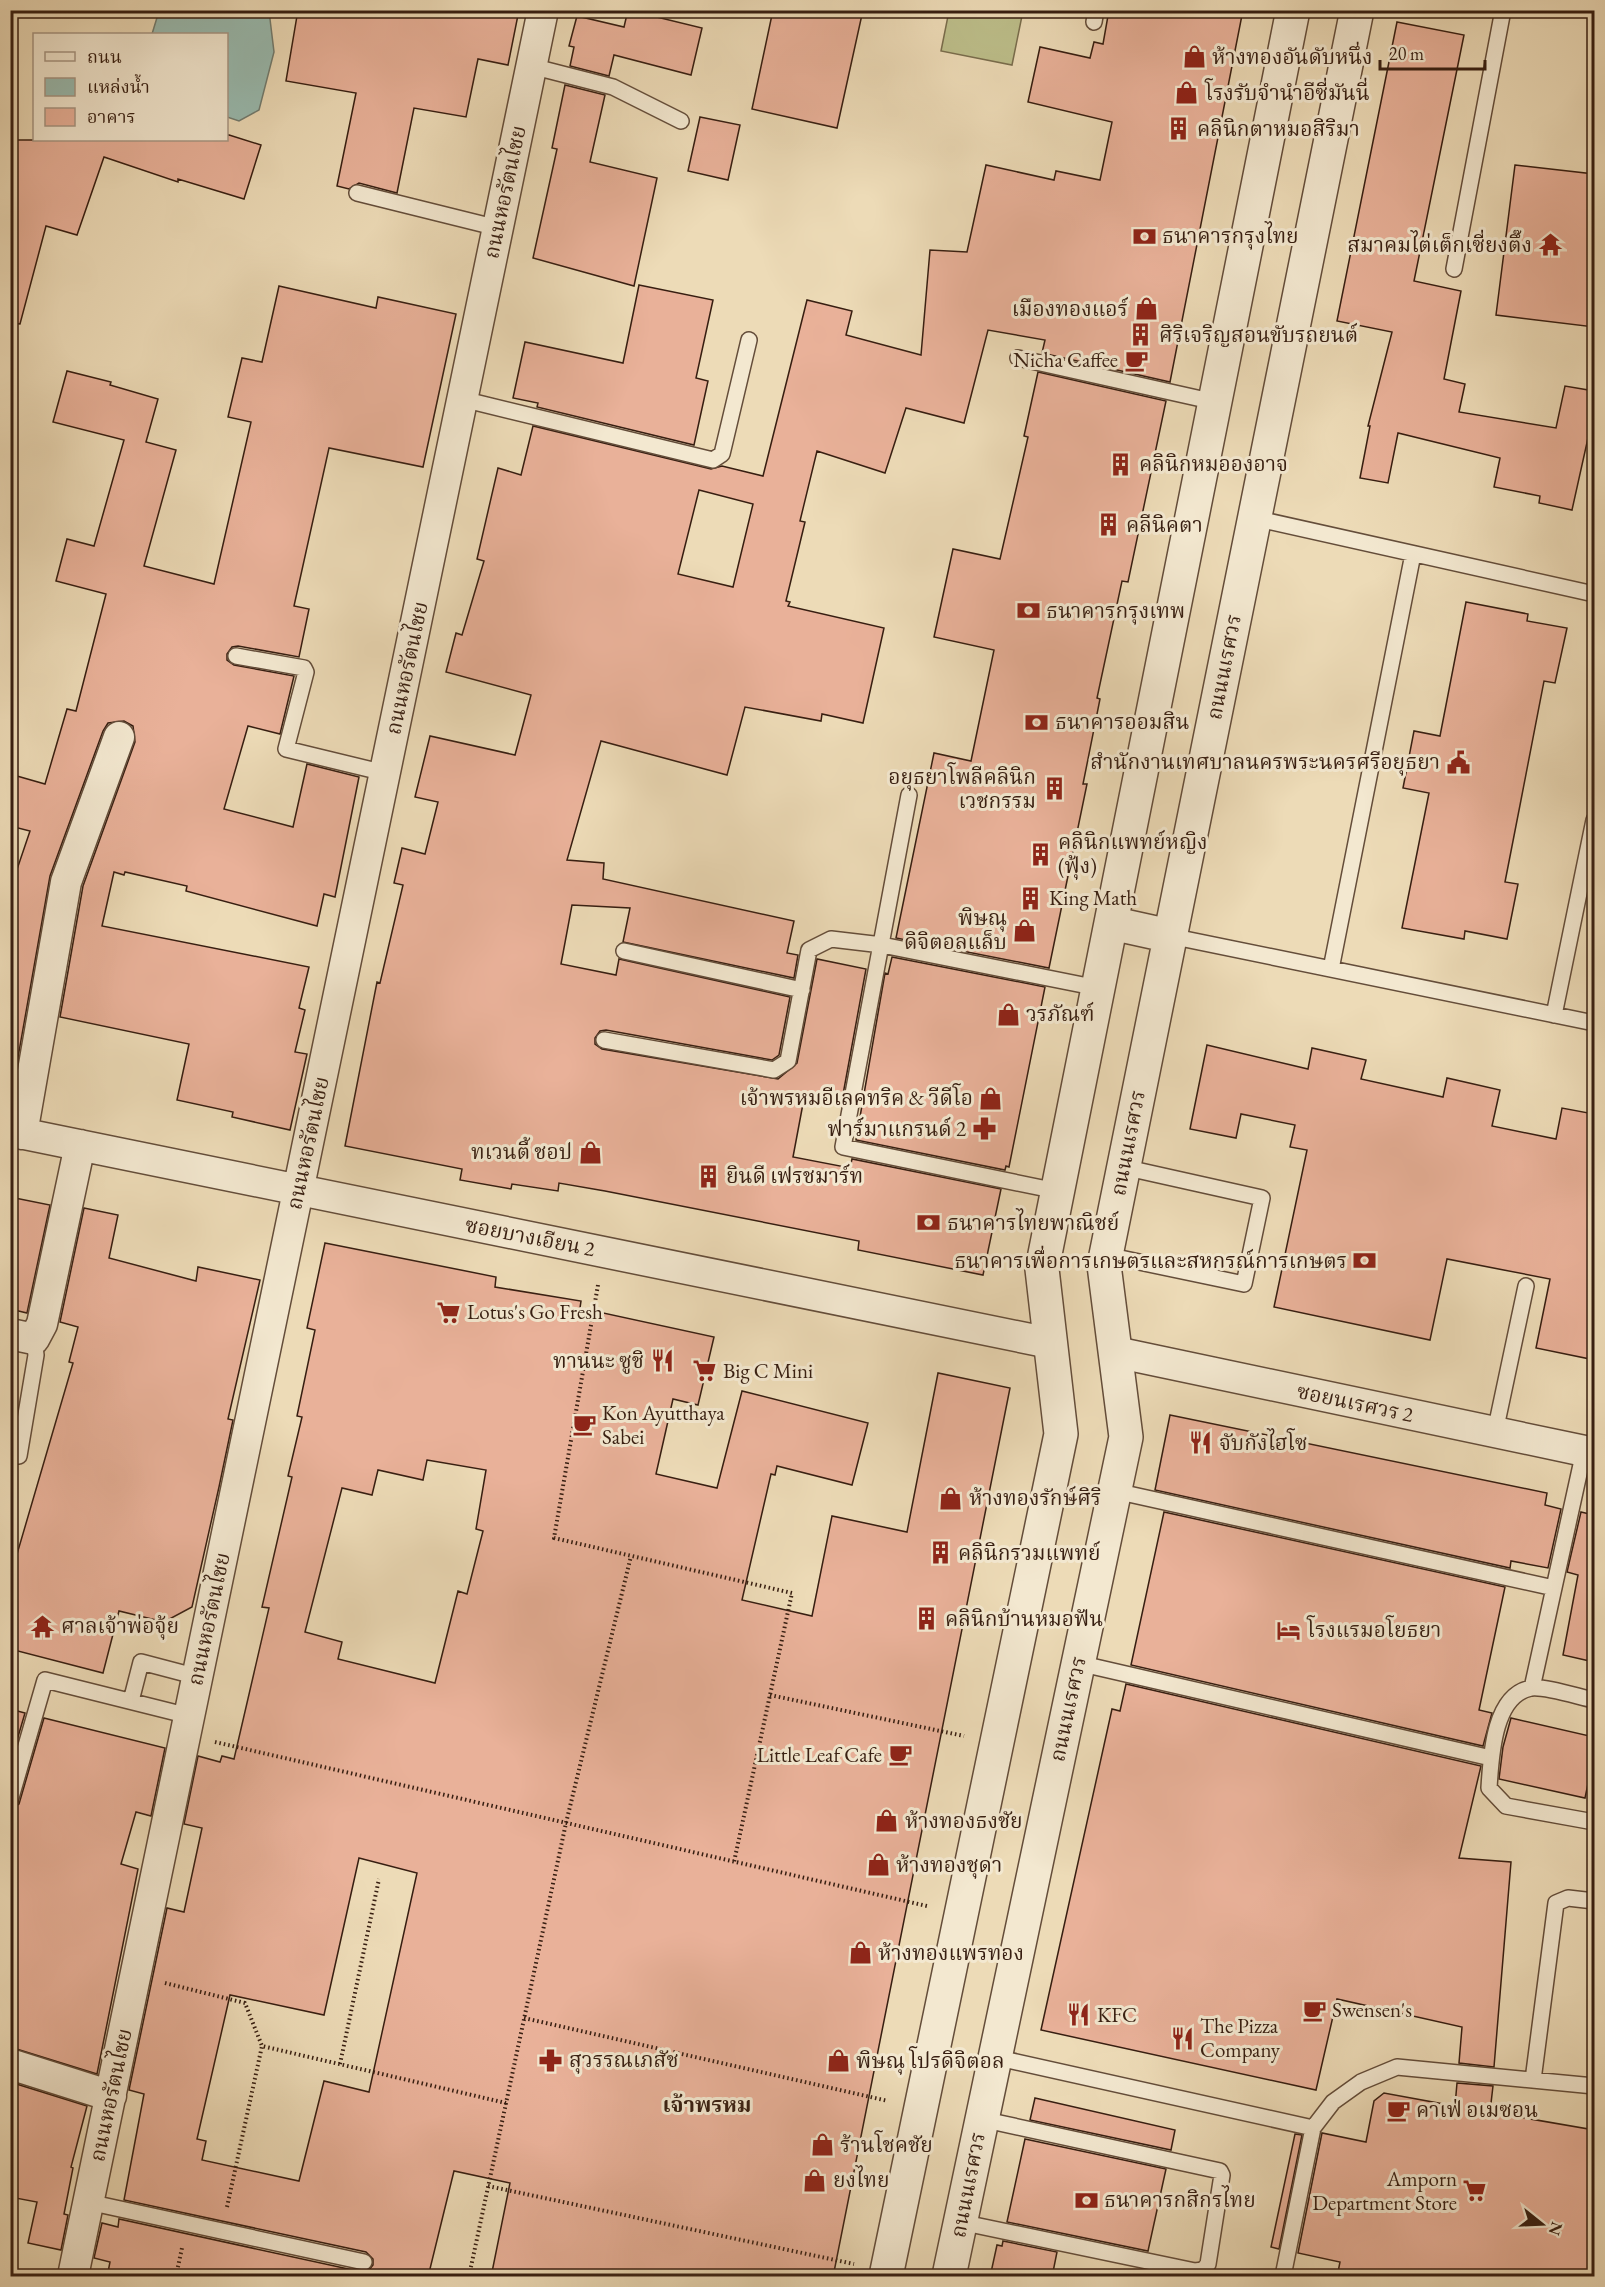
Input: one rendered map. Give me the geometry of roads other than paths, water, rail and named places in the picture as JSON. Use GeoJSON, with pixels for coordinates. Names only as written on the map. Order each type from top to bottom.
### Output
{"type":"FeatureCollection","features":[{"type":"Feature","properties":{"kind":"street","name":"ถนนหอรัตนไชย"},"geometry":{"type":"LineString","coordinates":[[73,2277],[543,10]]}},
{"type":"Feature","properties":{"kind":"street"},"geometry":{"type":"LineString","coordinates":[[887,2274],[1061,1434],[1042,1269],[1293,10]]}},
{"type":"Feature","properties":{"kind":"street","name":"ถนนนเรศวร"},"geometry":{"type":"LineString","coordinates":[[949,2277],[1126,1437],[1104,1265],[1357,10]]}},
{"type":"Feature","properties":{"kind":"street"},"geometry":{"type":"LineString","coordinates":[[16,1133],[66,882],[119,737]]}},
{"type":"Feature","properties":{"kind":"street"},"geometry":{"type":"LineString","coordinates":[[1111,923],[1170,936]]}},
{"type":"Feature","properties":{"kind":"street","name":"ซอยบางเอียน 2"},"geometry":{"type":"LineString","coordinates":[[16,1133],[1050,1343]]}},
{"type":"Feature","properties":{"kind":"street"},"geometry":{"type":"LineString","coordinates":[[22,1337],[42,1324],[80,1145]]}},
{"type":"Feature","properties":{"kind":"street","name":"ซอยนเรศวร 2"},"geometry":{"type":"LineString","coordinates":[[1115,1352],[1589,1452]]}},
{"type":"Feature","properties":{"kind":"street"},"geometry":{"type":"LineString","coordinates":[[10,2064],[111,2096]]}},
{"type":"Feature","properties":{"kind":"lane"},"geometry":{"type":"LineString","coordinates":[[1454,269],[1503,10]]}},
{"type":"Feature","properties":{"kind":"lane"},"geometry":{"type":"LineString","coordinates":[[531,66],[613,87],[681,121]]}},
{"type":"Feature","properties":{"kind":"lane"},"geometry":{"type":"LineString","coordinates":[[357,193],[498,228]]}},
{"type":"Feature","properties":{"kind":"lane"},"geometry":{"type":"LineString","coordinates":[[462,399],[713,460],[722,454],[749,340]]}},
{"type":"Feature","properties":{"kind":"lane"},"geometry":{"type":"LineString","coordinates":[[1018,358],[1215,402]]}},
{"type":"Feature","properties":{"kind":"lane"},"geometry":{"type":"LineString","coordinates":[[1254,518],[1594,594]]}},
{"type":"Feature","properties":{"kind":"lane"},"geometry":{"type":"LineString","coordinates":[[1331,969],[1413,554]]}},
{"type":"Feature","properties":{"kind":"lane"},"geometry":{"type":"LineString","coordinates":[[236,656],[304,668],[306,672],[286,749],[385,773]]}},
{"type":"Feature","properties":{"kind":"lane"},"geometry":{"type":"LineString","coordinates":[[909,795],[843,1147],[1057,1191]]}},
{"type":"Feature","properties":{"kind":"lane"},"geometry":{"type":"LineString","coordinates":[[1554,1015],[1594,820]]}},
{"type":"Feature","properties":{"kind":"lane"},"geometry":{"type":"LineString","coordinates":[[1170,936],[1594,1023]]}},
{"type":"Feature","properties":{"kind":"lane"},"geometry":{"type":"LineString","coordinates":[[604,1040],[774,1070],[788,1060],[809,950],[831,939],[882,945],[1098,988]]}},
{"type":"Feature","properties":{"kind":"lane"},"geometry":{"type":"LineString","coordinates":[[624,951],[802,990]]}},
{"type":"Feature","properties":{"kind":"lane"},"geometry":{"type":"LineString","coordinates":[[1106,1255],[1244,1284],[1260,1209],[1262,1198],[1123,1167]]}},
{"type":"Feature","properties":{"kind":"lane"},"geometry":{"type":"LineString","coordinates":[[1495,1432],[1526,1286]]}},
{"type":"Feature","properties":{"kind":"lane"},"geometry":{"type":"LineString","coordinates":[[19,1456],[36,1355],[22,1337]]}},
{"type":"Feature","properties":{"kind":"lane"},"geometry":{"type":"LineString","coordinates":[[1532,1688],[1554,1588],[1589,1452]]}},
{"type":"Feature","properties":{"kind":"lane"},"geometry":{"type":"LineString","coordinates":[[1115,1491],[1554,1588]]}},
{"type":"Feature","properties":{"kind":"lane"},"geometry":{"type":"LineString","coordinates":[[131,1701],[141,1662],[198,1677]]}},
{"type":"Feature","properties":{"kind":"lane"},"geometry":{"type":"LineString","coordinates":[[1078,1663],[1491,1758]]}},
{"type":"Feature","properties":{"kind":"lane"},"geometry":{"type":"LineString","coordinates":[[10,1801],[45,1680],[131,1701],[187,1726]]}},
{"type":"Feature","properties":{"kind":"lane"},"geometry":{"type":"LineString","coordinates":[[1594,1700],[1532,1688],[1514,1695],[1503,1709],[1491,1758],[1490,1788],[1506,1806],[1594,1822]]}},
{"type":"Feature","properties":{"kind":"lane"},"geometry":{"type":"LineString","coordinates":[[1533,2080],[1556,1903],[1569,1898],[1594,1901]]}},
{"type":"Feature","properties":{"kind":"lane"},"geometry":{"type":"LineString","coordinates":[[994,2057],[1313,2128]]}},
{"type":"Feature","properties":{"kind":"lane"},"geometry":{"type":"LineString","coordinates":[[1283,2277],[1313,2128],[1333,2102],[1361,2082],[1397,2067],[1594,2086]]}},
{"type":"Feature","properties":{"kind":"lane"},"geometry":{"type":"LineString","coordinates":[[960,2222],[1195,2271],[1203,2270],[1208,2264],[1222,2175],[1220,2171],[981,2119]]}},
{"type":"Feature","properties":{"kind":"lane"},"geometry":{"type":"LineString","coordinates":[[88,2202],[364,2262]]}},
{"type":"Feature","properties":{"kind":"water"},"geometry":{"type":"Polygon","coordinates":[[[159,11],[269,11],[274,52],[259,110],[239,121],[228,117],[228,33],[152,33],[159,11]]]}},
{"type":"Feature","properties":{"kind":"place","name":"ห้างทองอันดับหนึ่ง"},"geometry":{"type":"Point","coordinates":[1194,57]}},
{"type":"Feature","properties":{"kind":"place","name":"โรงรับจำนำอีซี่มันนี่"},"geometry":{"type":"Point","coordinates":[1187,93]}},
{"type":"Feature","properties":{"kind":"place","name":"คลินิกตาหมอสิริมา"},"geometry":{"type":"Point","coordinates":[1179,129]}},
{"type":"Feature","properties":{"kind":"place","name":"ธนาคารกรุงไทย"},"geometry":{"type":"Point","coordinates":[1144,236]}},
{"type":"Feature","properties":{"kind":"place","name":"สมาคมไต่เต็กเซี่ยงตึ๊ง"},"geometry":{"type":"Point","coordinates":[1550,245]}},
{"type":"Feature","properties":{"kind":"place","name":"เมืองทองแอร์"},"geometry":{"type":"Point","coordinates":[1146,309]}},
{"type":"Feature","properties":{"kind":"place","name":"ศิริเจริญสอนขับรถยนต์"},"geometry":{"type":"Point","coordinates":[1141,335]}},
{"type":"Feature","properties":{"kind":"place","name":"Nicha Caffee"},"geometry":{"type":"Point","coordinates":[1136,360]}},
{"type":"Feature","properties":{"kind":"place","name":"คลินิกหมอองอาจ"},"geometry":{"type":"Point","coordinates":[1121,464]}},
{"type":"Feature","properties":{"kind":"place","name":"คลีนิคตา"},"geometry":{"type":"Point","coordinates":[1108,525]}},
{"type":"Feature","properties":{"kind":"place","name":"ธนาคารกรุงเทพ"},"geometry":{"type":"Point","coordinates":[1028,611]}},
{"type":"Feature","properties":{"kind":"place","name":"ธนาคารออมสิน"},"geometry":{"type":"Point","coordinates":[1037,722]}},
{"type":"Feature","properties":{"kind":"place","name":"สำนักงานเทศบาลนครพระนครศรีอยุธยา"},"geometry":{"type":"Point","coordinates":[1458,762]}},
{"type":"Feature","properties":{"kind":"place","name":"อยุธยาโพลีคลินิก เวชกรรม"},"geometry":{"type":"Point","coordinates":[1054,789]}},
{"type":"Feature","properties":{"kind":"place","name":"คลินิกแพทย์หญิง (ฟุ้ง)"},"geometry":{"type":"Point","coordinates":[1040,854]}},
{"type":"Feature","properties":{"kind":"place","name":"King Math"},"geometry":{"type":"Point","coordinates":[1031,898]}},
{"type":"Feature","properties":{"kind":"place","name":"พิษณุ ดิจิตอลแล็บ"},"geometry":{"type":"Point","coordinates":[1025,930]}},
{"type":"Feature","properties":{"kind":"place","name":"วรภัณฑ์"},"geometry":{"type":"Point","coordinates":[1008,1014]}},
{"type":"Feature","properties":{"kind":"place","name":"เจ้าพรหมอีเลคทริค & วีดีโอ"},"geometry":{"type":"Point","coordinates":[991,1098]}},
{"type":"Feature","properties":{"kind":"place","name":"ฟาร์มาแกรนด์ 2"},"geometry":{"type":"Point","coordinates":[984,1129]}},
{"type":"Feature","properties":{"kind":"place","name":"ทเวนตี้ ชอป"},"geometry":{"type":"Point","coordinates":[590,1152]}},
{"type":"Feature","properties":{"kind":"place","name":"ยินดี เฟรชมาร์ท"},"geometry":{"type":"Point","coordinates":[708,1176]}},
{"type":"Feature","properties":{"kind":"place","name":"ธนาคารไทยพาณิชย์"},"geometry":{"type":"Point","coordinates":[929,1223]}},
{"type":"Feature","properties":{"kind":"place","name":"ธนาคารเพื่อการเกษตรและสหกรณ์การเกษตร"},"geometry":{"type":"Point","coordinates":[1365,1261]}},
{"type":"Feature","properties":{"kind":"place","name":"Lotus's Go Fresh"},"geometry":{"type":"Point","coordinates":[449,1312]}},
{"type":"Feature","properties":{"kind":"place","name":"ทานนะ ซูชิ"},"geometry":{"type":"Point","coordinates":[662,1361]}},
{"type":"Feature","properties":{"kind":"place","name":"Big C Mini"},"geometry":{"type":"Point","coordinates":[705,1371]}},
{"type":"Feature","properties":{"kind":"place","name":"Kon Ayutthaya Sabei"},"geometry":{"type":"Point","coordinates":[584,1425]}},
{"type":"Feature","properties":{"kind":"place","name":"จับกังไฮโซ"},"geometry":{"type":"Point","coordinates":[1201,1443]}},
{"type":"Feature","properties":{"kind":"place","name":"ห้างทองรักษ์ศิริ"},"geometry":{"type":"Point","coordinates":[951,1498]}},
{"type":"Feature","properties":{"kind":"place","name":"คลินิกรวมแพทย์"},"geometry":{"type":"Point","coordinates":[940,1553]}},
{"type":"Feature","properties":{"kind":"place","name":"คลินิกบ้านหมอฟัน"},"geometry":{"type":"Point","coordinates":[927,1619]}},
{"type":"Feature","properties":{"kind":"place","name":"ศาลเจ้าพ่อจุ้ย"},"geometry":{"type":"Point","coordinates":[43,1626]}},
{"type":"Feature","properties":{"kind":"place","name":"โรงแรมอโยธยา"},"geometry":{"type":"Point","coordinates":[1289,1630]}},
{"type":"Feature","properties":{"kind":"place","name":"Little Leaf Cafe"},"geometry":{"type":"Point","coordinates":[900,1755]}},
{"type":"Feature","properties":{"kind":"place","name":"ห้างทองธงชัย"},"geometry":{"type":"Point","coordinates":[887,1821]}},
{"type":"Feature","properties":{"kind":"place","name":"ห้างทองชุดา"},"geometry":{"type":"Point","coordinates":[878,1865]}},
{"type":"Feature","properties":{"kind":"place","name":"ห้างทองแพรทอง"},"geometry":{"type":"Point","coordinates":[860,1953]}},
{"type":"Feature","properties":{"kind":"place","name":"Swensen's"},"geometry":{"type":"Point","coordinates":[1314,2010]}},
{"type":"Feature","properties":{"kind":"place","name":"KFC"},"geometry":{"type":"Point","coordinates":[1079,2015]}},
{"type":"Feature","properties":{"kind":"place","name":"The Pizza Company"},"geometry":{"type":"Point","coordinates":[1182,2038]}},
{"type":"Feature","properties":{"kind":"place","name":"สุวรรณเภสัช"},"geometry":{"type":"Point","coordinates":[551,2060]}},
{"type":"Feature","properties":{"kind":"place","name":"พิษณุ โปรดิจิตอล"},"geometry":{"type":"Point","coordinates":[838,2061]}},
{"type":"Feature","properties":{"kind":"place","name":"คาเฟ่ อเมซอน"},"geometry":{"type":"Point","coordinates":[1398,2110]}},
{"type":"Feature","properties":{"kind":"place","name":"ร้านโชคชัย"},"geometry":{"type":"Point","coordinates":[822,2145]}},
{"type":"Feature","properties":{"kind":"place","name":"ยงไทย"},"geometry":{"type":"Point","coordinates":[815,2180]}},
{"type":"Feature","properties":{"kind":"place","name":"Amporn Department Store"},"geometry":{"type":"Point","coordinates":[1475,2191]}},
{"type":"Feature","properties":{"kind":"place","name":"ธนาคารกสิกรไทย"},"geometry":{"type":"Point","coordinates":[1086,2200]}},
{"type":"Feature","properties":{"kind":"district","name":"เจ้าพรหม"},"geometry":{"type":"Point","coordinates":[707,2104]}}]}
